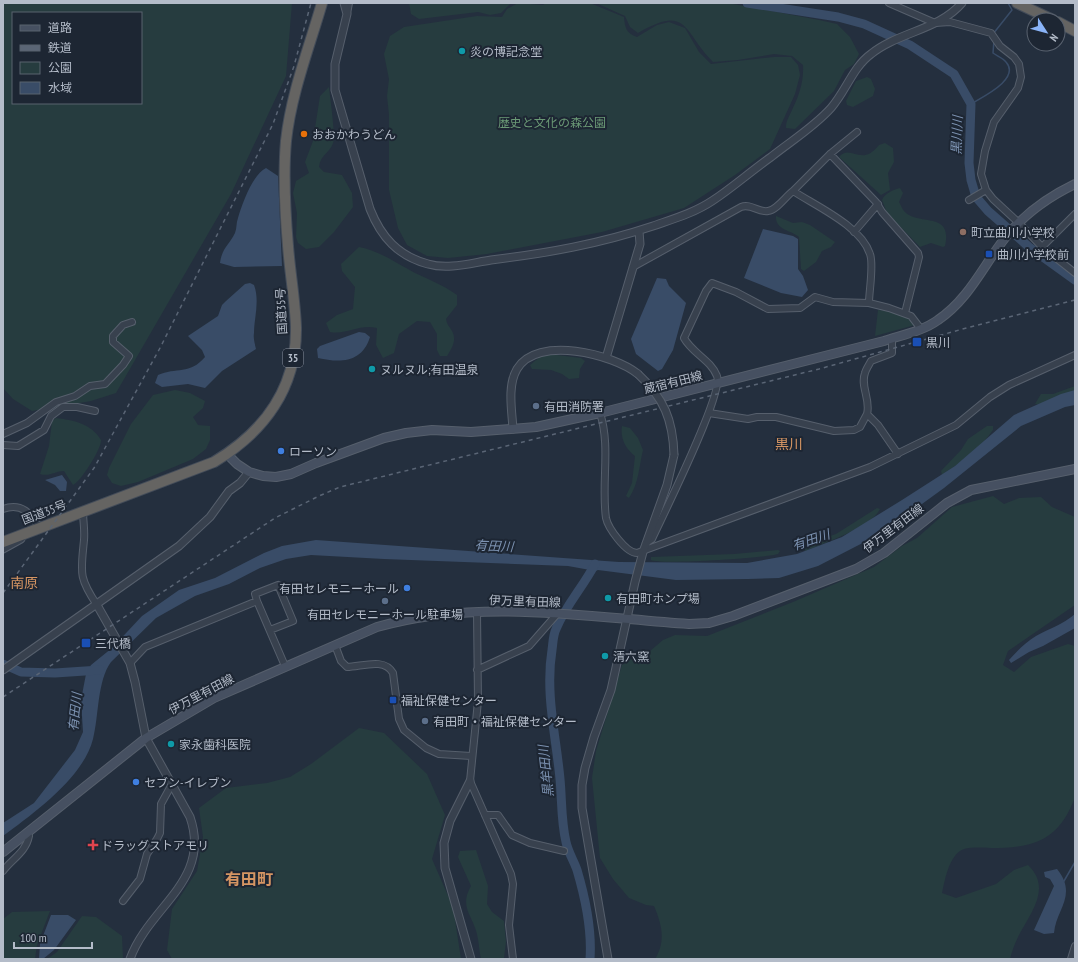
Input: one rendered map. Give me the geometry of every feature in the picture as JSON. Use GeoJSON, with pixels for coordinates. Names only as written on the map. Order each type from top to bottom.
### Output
{"type":"FeatureCollection","features":[{"type":"Feature","properties":{"kind":"highway","name":"国道35号"},"geometry":{"type":"LineString","coordinates":[[3,542],[214,462],[227,454],[257,430],[274,408],[288,376],[293,360],[296,328],[285,202],[286,140],[296,90],[322,3]]}},
{"type":"Feature","properties":{"kind":"highway"},"geometry":{"type":"LineString","coordinates":[[1017,3],[1036,12]]}},
{"type":"Feature","properties":{"kind":"highway"},"geometry":{"type":"LineString","coordinates":[[1066,26],[1075,31]]}},
{"type":"Feature","properties":{"kind":"main road","name":"蔵宿有田線"},"geometry":{"type":"LineString","coordinates":[[227,454],[237,464],[249,472],[263,476],[276,477],[291,474],[316,463],[384,438],[406,433],[432,430],[471,432],[513,430],[536,427],[719,384],[921,330],[937,321],[960,301],[1006,237],[1019,223],[1046,200],[1075,184]]}},
{"type":"Feature","properties":{"kind":"main road","name":"伊万里有田線"},"geometry":{"type":"LineString","coordinates":[[3,852],[146,738],[214,698],[377,627],[401,620],[477,612],[557,614],[689,624],[708,622],[733,616],[870,562],[884,553],[947,503],[971,490],[1075,469]]}},
{"type":"Feature","properties":{"kind":"street"},"geometry":{"type":"LineString","coordinates":[[344,3],[347,14]]}},
{"type":"Feature","properties":{"kind":"street"},"geometry":{"type":"LineString","coordinates":[[349,3],[335,64],[334,79],[337,102],[377,226],[386,239],[407,256],[430,265],[452,266],[573,248],[639,231],[699,209],[725,192],[819,120],[842,94],[860,64],[878,48],[935,23],[949,15],[962,3]]}},
{"type":"Feature","properties":{"kind":"street"},"geometry":{"type":"LineString","coordinates":[[889,3],[935,23],[950,22],[991,33],[1000,46],[1008,51],[1018,64],[1021,77],[1018,88],[994,122],[985,151],[981,174],[986,190],[993,199],[1042,247],[1075,273]]}},
{"type":"Feature","properties":{"kind":"street"},"geometry":{"type":"LineString","coordinates":[[633,267],[741,207],[750,206],[768,211],[773,209],[830,154],[857,132]]}},
{"type":"Feature","properties":{"kind":"street"},"geometry":{"type":"LineString","coordinates":[[830,154],[878,204],[882,212],[918,253],[919,257],[905,313]]}},
{"type":"Feature","properties":{"kind":"street"},"geometry":{"type":"LineString","coordinates":[[969,200],[986,190]]}},
{"type":"Feature","properties":{"kind":"street"},"geometry":{"type":"LineString","coordinates":[[793,191],[836,218],[854,232],[871,254],[869,303]]}},
{"type":"Feature","properties":{"kind":"street"},"geometry":{"type":"LineString","coordinates":[[854,232],[878,204]]}},
{"type":"Feature","properties":{"kind":"street"},"geometry":{"type":"LineString","coordinates":[[1042,247],[1075,214]]}},
{"type":"Feature","properties":{"kind":"street"},"geometry":{"type":"LineString","coordinates":[[606,358],[640,244],[639,231]]}},
{"type":"Feature","properties":{"kind":"street"},"geometry":{"type":"LineString","coordinates":[[646,543],[652,539],[709,413],[719,384],[709,362],[689,347],[684,338],[706,292],[712,283],[736,292],[768,310],[800,308],[815,297],[833,302],[869,303],[911,316],[921,330]]}},
{"type":"Feature","properties":{"kind":"street"},"geometry":{"type":"LineString","coordinates":[[3,434],[27,423],[56,402],[75,396],[90,386],[105,384],[110,380],[129,356],[113,342],[113,336],[123,326],[132,322]]}},
{"type":"Feature","properties":{"kind":"street"},"geometry":{"type":"LineString","coordinates":[[709,413],[748,419],[757,417],[776,417],[834,431],[854,430],[860,427],[868,409],[864,384],[865,373],[871,361],[892,353],[892,338]]}},
{"type":"Feature","properties":{"kind":"street"},"geometry":{"type":"LineString","coordinates":[[513,430],[512,381],[517,369],[531,356],[539,353],[560,351],[606,358],[624,364],[638,374],[655,392],[668,416],[672,427],[674,455],[667,485],[643,552],[625,619],[621,650],[611,690],[594,736],[582,785],[584,823],[608,959]]}},
{"type":"Feature","properties":{"kind":"street"},"geometry":{"type":"LineString","coordinates":[[600,413],[603,422],[606,468],[606,519],[610,528],[622,544],[633,553],[643,552],[837,480],[898,454],[956,425],[990,397],[1009,384],[1075,355]]}},
{"type":"Feature","properties":{"kind":"street"},"geometry":{"type":"LineString","coordinates":[[3,445],[18,446],[44,430],[51,416],[63,407],[77,407],[95,411]]}},
{"type":"Feature","properties":{"kind":"street"},"geometry":{"type":"LineString","coordinates":[[867,414],[878,425],[898,454]]}},
{"type":"Feature","properties":{"kind":"street"},"geometry":{"type":"LineString","coordinates":[[3,670],[97,605],[193,534],[210,517],[229,491],[240,483],[249,472]]}},
{"type":"Feature","properties":{"kind":"street"},"geometry":{"type":"LineString","coordinates":[[3,509],[23,508],[29,512],[40,528]]}},
{"type":"Feature","properties":{"kind":"street"},"geometry":{"type":"LineString","coordinates":[[83,511],[84,538],[81,569],[83,581],[128,660],[135,682],[146,738],[190,817],[196,845],[194,859],[189,872],[141,936],[130,959]]}},
{"type":"Feature","properties":{"kind":"street"},"geometry":{"type":"LineString","coordinates":[[3,548],[20,540],[29,532]]}},
{"type":"Feature","properties":{"kind":"street"},"geometry":{"type":"LineString","coordinates":[[270,630],[293,621],[278,584],[255,594],[257,601],[285,666]]}},
{"type":"Feature","properties":{"kind":"street"},"geometry":{"type":"LineString","coordinates":[[128,660],[145,647],[257,601]]}},
{"type":"Feature","properties":{"kind":"street"},"geometry":{"type":"LineString","coordinates":[[477,612],[478,701],[471,756],[470,781],[512,879],[509,925],[513,959]]}},
{"type":"Feature","properties":{"kind":"street"},"geometry":{"type":"LineString","coordinates":[[477,670],[529,646],[557,614]]}},
{"type":"Feature","properties":{"kind":"street"},"geometry":{"type":"LineString","coordinates":[[335,645],[341,661],[347,667],[379,664],[390,668],[393,673],[399,719],[404,730],[413,738],[439,754],[471,756]]}},
{"type":"Feature","properties":{"kind":"street"},"geometry":{"type":"LineString","coordinates":[[470,781],[450,821],[444,844],[445,868],[471,959]]}},
{"type":"Feature","properties":{"kind":"street"},"geometry":{"type":"LineString","coordinates":[[123,901],[140,880],[147,854],[158,839],[160,833],[161,804],[172,784]]}},
{"type":"Feature","properties":{"kind":"street"},"geometry":{"type":"LineString","coordinates":[[485,815],[498,815],[512,835],[530,843],[564,851]]}},
{"type":"Feature","properties":{"kind":"street"},"geometry":{"type":"LineString","coordinates":[[3,871],[18,857],[28,842],[29,836],[27,833]]}},
{"type":"Feature","properties":{"kind":"street"},"geometry":{"type":"LineString","coordinates":[[1071,959],[1075,946]]}},
{"type":"Feature","properties":{"kind":"green space"},"geometry":{"type":"Polygon","coordinates":[[[3,3],[292,3],[286,76],[231,194],[116,393],[91,401],[32,411],[13,399],[3,388],[3,3]]]}},
{"type":"Feature","properties":{"kind":"green space"},"geometry":{"type":"Polygon","coordinates":[[[409,3],[511,3],[501,13],[490,15],[478,12],[419,19],[411,14],[409,3]]]}},
{"type":"Feature","properties":{"kind":"green space","name":"歴史と文化の森公園"},"geometry":{"type":"Polygon","coordinates":[[[518,3],[543,5],[546,3],[590,3],[624,17],[628,32],[637,37],[657,25],[669,22],[685,28],[699,52],[711,64],[774,57],[791,57],[798,65],[800,75],[795,94],[770,149],[735,175],[684,208],[602,232],[487,254],[448,258],[427,256],[407,245],[398,228],[389,190],[389,115],[387,96],[389,79],[384,54],[390,36],[404,27],[477,16],[502,17],[507,9],[518,3]]]}},
{"type":"Feature","properties":{"kind":"green space"},"geometry":{"type":"Polygon","coordinates":[[[596,3],[728,3],[819,20],[837,24],[850,37],[859,54],[854,64],[845,70],[834,91],[795,129],[786,128],[787,121],[799,94],[803,77],[803,65],[792,56],[774,54],[738,60],[713,62],[683,25],[676,21],[667,21],[638,33],[630,27],[625,16],[596,3]]]}},
{"type":"Feature","properties":{"kind":"green space"},"geometry":{"type":"Polygon","coordinates":[[[867,77],[871,79],[875,89],[873,96],[853,107],[847,105],[846,101],[856,81],[867,77]]]}},
{"type":"Feature","properties":{"kind":"green space"},"geometry":{"type":"Polygon","coordinates":[[[329,87],[334,139],[332,146],[321,160],[319,167],[324,172],[342,175],[352,193],[353,207],[334,232],[319,247],[306,249],[298,243],[296,237],[297,213],[293,193],[296,181],[309,173],[305,162],[313,141],[320,96],[329,87]]]}},
{"type":"Feature","properties":{"kind":"green space"},"geometry":{"type":"Polygon","coordinates":[[[885,143],[893,148],[894,162],[888,173],[890,190],[881,195],[839,157],[843,153],[848,152],[867,155],[873,152],[879,145],[885,143]]]}},
{"type":"Feature","properties":{"kind":"green space"},"geometry":{"type":"Polygon","coordinates":[[[900,188],[903,193],[899,202],[903,210],[910,216],[939,223],[944,228],[946,235],[945,246],[943,247],[931,243],[920,247],[887,213],[882,200],[883,198],[892,191],[900,188]]]}},
{"type":"Feature","properties":{"kind":"green space"},"geometry":{"type":"Polygon","coordinates":[[[776,216],[793,223],[802,222],[810,225],[835,242],[831,247],[822,251],[816,262],[804,271],[801,269],[799,237],[781,227],[776,221],[776,216]]]}},
{"type":"Feature","properties":{"kind":"green space"},"geometry":{"type":"Polygon","coordinates":[[[359,247],[381,254],[415,273],[442,285],[457,295],[457,305],[446,319],[454,338],[452,347],[447,356],[440,356],[437,350],[437,334],[430,322],[417,321],[399,334],[394,353],[383,358],[376,345],[377,328],[364,327],[336,333],[330,332],[326,323],[337,315],[353,309],[355,287],[342,271],[341,264],[359,247]]]}},
{"type":"Feature","properties":{"kind":"green space"},"geometry":{"type":"Polygon","coordinates":[[[878,310],[903,315],[915,325],[875,336],[878,310]]]}},
{"type":"Feature","properties":{"kind":"green space"},"geometry":{"type":"Polygon","coordinates":[[[549,354],[581,358],[585,361],[580,369],[579,378],[569,379],[562,374],[551,370],[532,369],[530,365],[541,356],[549,354]]]}},
{"type":"Feature","properties":{"kind":"green space"},"geometry":{"type":"Polygon","coordinates":[[[1075,386],[1075,393],[1042,405],[1035,404],[1041,394],[1053,394],[1075,386]]]}},
{"type":"Feature","properties":{"kind":"green space"},"geometry":{"type":"Polygon","coordinates":[[[175,390],[190,393],[205,401],[203,408],[193,417],[198,425],[210,426],[210,440],[206,449],[193,459],[138,482],[121,486],[112,483],[107,475],[109,468],[131,424],[153,395],[175,390]]]}},
{"type":"Feature","properties":{"kind":"green space"},"geometry":{"type":"Polygon","coordinates":[[[56,418],[82,424],[93,430],[101,440],[98,450],[90,465],[73,485],[64,471],[47,475],[40,474],[49,446],[52,421],[56,418]]]}},
{"type":"Feature","properties":{"kind":"green space"},"geometry":{"type":"Polygon","coordinates":[[[622,426],[630,428],[638,438],[643,450],[637,480],[629,498],[626,496],[632,483],[635,456],[624,443],[622,426]]]}},
{"type":"Feature","properties":{"kind":"green space"},"geometry":{"type":"Polygon","coordinates":[[[987,426],[993,426],[993,430],[988,437],[963,460],[942,475],[941,471],[961,450],[968,439],[987,426]]]}},
{"type":"Feature","properties":{"kind":"green space"},"geometry":{"type":"Polygon","coordinates":[[[993,496],[1004,504],[1019,498],[1041,497],[1052,507],[1075,517],[1075,605],[1008,651],[1003,665],[1014,672],[1031,657],[1068,644],[1075,646],[1075,797],[1069,812],[1061,823],[1044,839],[1033,843],[1007,848],[971,848],[960,851],[950,865],[942,893],[956,898],[996,884],[1014,870],[1028,865],[1035,874],[1039,891],[1037,900],[1018,938],[1010,959],[655,959],[661,946],[662,933],[654,906],[646,905],[629,898],[613,879],[600,858],[592,778],[596,751],[622,665],[633,658],[643,657],[663,640],[675,635],[707,636],[793,602],[874,567],[902,546],[917,538],[952,507],[993,496]]]}},
{"type":"Feature","properties":{"kind":"green space"},"geometry":{"type":"Polygon","coordinates":[[[877,508],[880,509],[875,516],[858,528],[806,551],[804,550],[803,548],[811,542],[836,534],[877,508]]]}},
{"type":"Feature","properties":{"kind":"green space"},"geometry":{"type":"Polygon","coordinates":[[[780,551],[778,554],[769,556],[734,559],[673,562],[651,560],[651,557],[734,554],[780,551]]]}},
{"type":"Feature","properties":{"kind":"green space"},"geometry":{"type":"Polygon","coordinates":[[[359,728],[384,733],[427,774],[445,815],[432,859],[453,907],[461,959],[172,959],[167,950],[172,909],[197,871],[203,837],[199,808],[226,788],[267,783],[290,777],[311,764],[359,728]]]}},
{"type":"Feature","properties":{"kind":"green space"},"geometry":{"type":"Polygon","coordinates":[[[476,850],[488,886],[487,904],[492,912],[504,921],[506,942],[504,958],[502,959],[481,959],[477,934],[466,905],[466,900],[471,886],[458,857],[460,851],[476,850]]]}},
{"type":"Feature","properties":{"kind":"green space"},"geometry":{"type":"Polygon","coordinates":[[[50,911],[37,945],[35,959],[3,959],[3,919],[12,912],[50,911]]]}},
{"type":"Feature","properties":{"kind":"green space"},"geometry":{"type":"Polygon","coordinates":[[[82,916],[96,917],[122,936],[123,959],[47,959],[57,952],[82,916]]]}},
{"type":"Feature","properties":{"kind":"water"},"geometry":{"type":"Polygon","coordinates":[[[266,168],[278,176],[282,266],[234,267],[220,263],[224,250],[235,233],[237,220],[252,183],[261,171],[266,168]]]}},
{"type":"Feature","properties":{"kind":"water"},"geometry":{"type":"Polygon","coordinates":[[[763,229],[793,236],[798,239],[798,269],[803,276],[808,290],[802,297],[781,293],[744,278],[763,229]]]}},
{"type":"Feature","properties":{"kind":"water"},"geometry":{"type":"Polygon","coordinates":[[[657,278],[666,279],[669,286],[686,303],[673,350],[662,369],[658,371],[636,354],[631,339],[657,278]]]}},
{"type":"Feature","properties":{"kind":"water"},"geometry":{"type":"Polygon","coordinates":[[[250,283],[254,285],[257,297],[254,335],[256,349],[222,371],[205,388],[188,384],[162,387],[155,383],[158,375],[194,366],[205,357],[202,350],[188,336],[218,316],[222,305],[245,284],[250,283]]]}},
{"type":"Feature","properties":{"kind":"water"},"geometry":{"type":"Polygon","coordinates":[[[359,332],[365,333],[370,337],[362,352],[356,356],[342,360],[326,360],[318,358],[317,349],[320,346],[359,332]]]}},
{"type":"Feature","properties":{"kind":"water"},"geometry":{"type":"Polygon","coordinates":[[[1075,390],[1075,405],[1065,407],[1021,426],[944,488],[882,533],[818,566],[779,578],[676,580],[598,570],[593,572],[590,570],[568,566],[311,555],[286,559],[260,568],[229,584],[195,596],[156,618],[111,662],[103,679],[95,730],[88,753],[79,767],[56,794],[29,817],[3,836],[3,823],[34,803],[75,750],[83,732],[81,700],[86,674],[91,665],[112,648],[142,616],[179,590],[215,578],[264,553],[282,546],[316,540],[619,562],[747,563],[797,554],[842,537],[902,500],[955,466],[1014,415],[1061,394],[1075,390]]]}},
{"type":"Feature","properties":{"kind":"water"},"geometry":{"type":"Polygon","coordinates":[[[62,475],[67,482],[66,491],[60,491],[55,485],[45,480],[62,475]]]}},
{"type":"Feature","properties":{"kind":"water"},"geometry":{"type":"Polygon","coordinates":[[[1075,614],[1075,628],[1011,663],[1009,660],[1029,641],[1075,614]]]}},
{"type":"Feature","properties":{"kind":"water"},"geometry":{"type":"Polygon","coordinates":[[[1057,869],[1063,878],[1066,887],[1066,894],[1054,933],[1044,934],[1034,930],[1054,886],[1050,879],[1045,877],[1044,872],[1057,869]]]}},
{"type":"Feature","properties":{"kind":"water"},"geometry":{"type":"Polygon","coordinates":[[[51,915],[68,915],[76,920],[54,950],[43,959],[39,959],[40,944],[51,915]]]}},
{"type":"Feature","properties":{"kind":"waterway","name":"黒川川"},"geometry":{"type":"LineString","coordinates":[[747,3],[838,17],[864,24],[910,45],[954,74],[971,104],[969,163],[971,180],[976,197],[988,211],[1029,247],[1075,280]]}},
{"type":"Feature","properties":{"kind":"waterway"},"geometry":{"type":"LineString","coordinates":[[993,34],[1012,10],[1008,3]]}},
{"type":"Feature","properties":{"kind":"waterway"},"geometry":{"type":"LineString","coordinates":[[971,104],[998,87],[1008,75],[1009,68],[1006,62],[993,53],[994,40]]}},
{"type":"Feature","properties":{"kind":"waterway","name":"黒牟田川"},"geometry":{"type":"LineString","coordinates":[[590,959],[589,926],[583,891],[564,834],[560,779],[550,698],[550,666],[555,631],[560,620],[595,564]]}},
{"type":"Feature","properties":{"kind":"waterway"},"geometry":{"type":"LineString","coordinates":[[3,664],[21,672],[55,673],[100,670]]}},
{"type":"Feature","properties":{"kind":"waterway"},"geometry":{"type":"LineString","coordinates":[[1064,881],[1075,862]]}},
{"type":"Feature","properties":{"kind":"railway"},"geometry":{"type":"LineString","coordinates":[[3,593],[94,468],[160,348],[273,124],[294,66],[311,3]]}},
{"type":"Feature","properties":{"kind":"railway"},"geometry":{"type":"LineString","coordinates":[[3,697],[275,518],[340,487],[819,369],[970,327],[1075,300]]}},
{"type":"Feature","properties":{"kind":"place","name":"炎の博記念堂"},"geometry":{"type":"Point","coordinates":[462,51]}},
{"type":"Feature","properties":{"kind":"place","name":"おおかわうどん"},"geometry":{"type":"Point","coordinates":[304,134]}},
{"type":"Feature","properties":{"kind":"place","name":"町立曲川小学校"},"geometry":{"type":"Point","coordinates":[963,232]}},
{"type":"Feature","properties":{"kind":"place","name":"曲川小学校前"},"geometry":{"type":"Point","coordinates":[989,254]}},
{"type":"Feature","properties":{"kind":"place","name":"黒川"},"geometry":{"type":"Point","coordinates":[917,342]}},
{"type":"Feature","properties":{"kind":"place","name":"ヌルヌル;有田温泉"},"geometry":{"type":"Point","coordinates":[372,369]}},
{"type":"Feature","properties":{"kind":"place","name":"有田消防署"},"geometry":{"type":"Point","coordinates":[536,406]}},
{"type":"Feature","properties":{"kind":"place","name":"ローソン"},"geometry":{"type":"Point","coordinates":[281,451]}},
{"type":"Feature","properties":{"kind":"place","name":"有田セレモニーホール"},"geometry":{"type":"Point","coordinates":[407,588]}},
{"type":"Feature","properties":{"kind":"place","name":"有田町ホンプ場"},"geometry":{"type":"Point","coordinates":[608,598]}},
{"type":"Feature","properties":{"kind":"place","name":"有田セレモニーホール駐車場"},"geometry":{"type":"Point","coordinates":[385,601]}},
{"type":"Feature","properties":{"kind":"place","name":"三代橋"},"geometry":{"type":"Point","coordinates":[86,643]}},
{"type":"Feature","properties":{"kind":"place","name":"清六窯"},"geometry":{"type":"Point","coordinates":[605,656]}},
{"type":"Feature","properties":{"kind":"place","name":"福祉保健センター"},"geometry":{"type":"Point","coordinates":[393,700]}},
{"type":"Feature","properties":{"kind":"place","name":"有田町・福祉保健センター"},"geometry":{"type":"Point","coordinates":[425,721]}},
{"type":"Feature","properties":{"kind":"place","name":"家永歯科医院"},"geometry":{"type":"Point","coordinates":[171,744]}},
{"type":"Feature","properties":{"kind":"place","name":"セブン-イレブン"},"geometry":{"type":"Point","coordinates":[136,782]}},
{"type":"Feature","properties":{"kind":"place","name":"ドラッグストアモリ"},"geometry":{"type":"Point","coordinates":[93,845]}},
{"type":"Feature","properties":{"kind":"district","name":"黒川"},"geometry":{"type":"Point","coordinates":[789,444]}},
{"type":"Feature","properties":{"kind":"district","name":"南原"},"geometry":{"type":"Point","coordinates":[24,583]}},
{"type":"Feature","properties":{"kind":"district","name":"有田町"},"geometry":{"type":"Point","coordinates":[249,879]}},
{"type":"Feature","properties":{"kind":"water label","name":"有田川"},"geometry":{"type":"Point","coordinates":[811,540]}},
{"type":"Feature","properties":{"kind":"water label","name":"有田川"},"geometry":{"type":"Point","coordinates":[494,546]}},
{"type":"Feature","properties":{"kind":"water label","name":"有田川"},"geometry":{"type":"Point","coordinates":[75,712]}}]}
